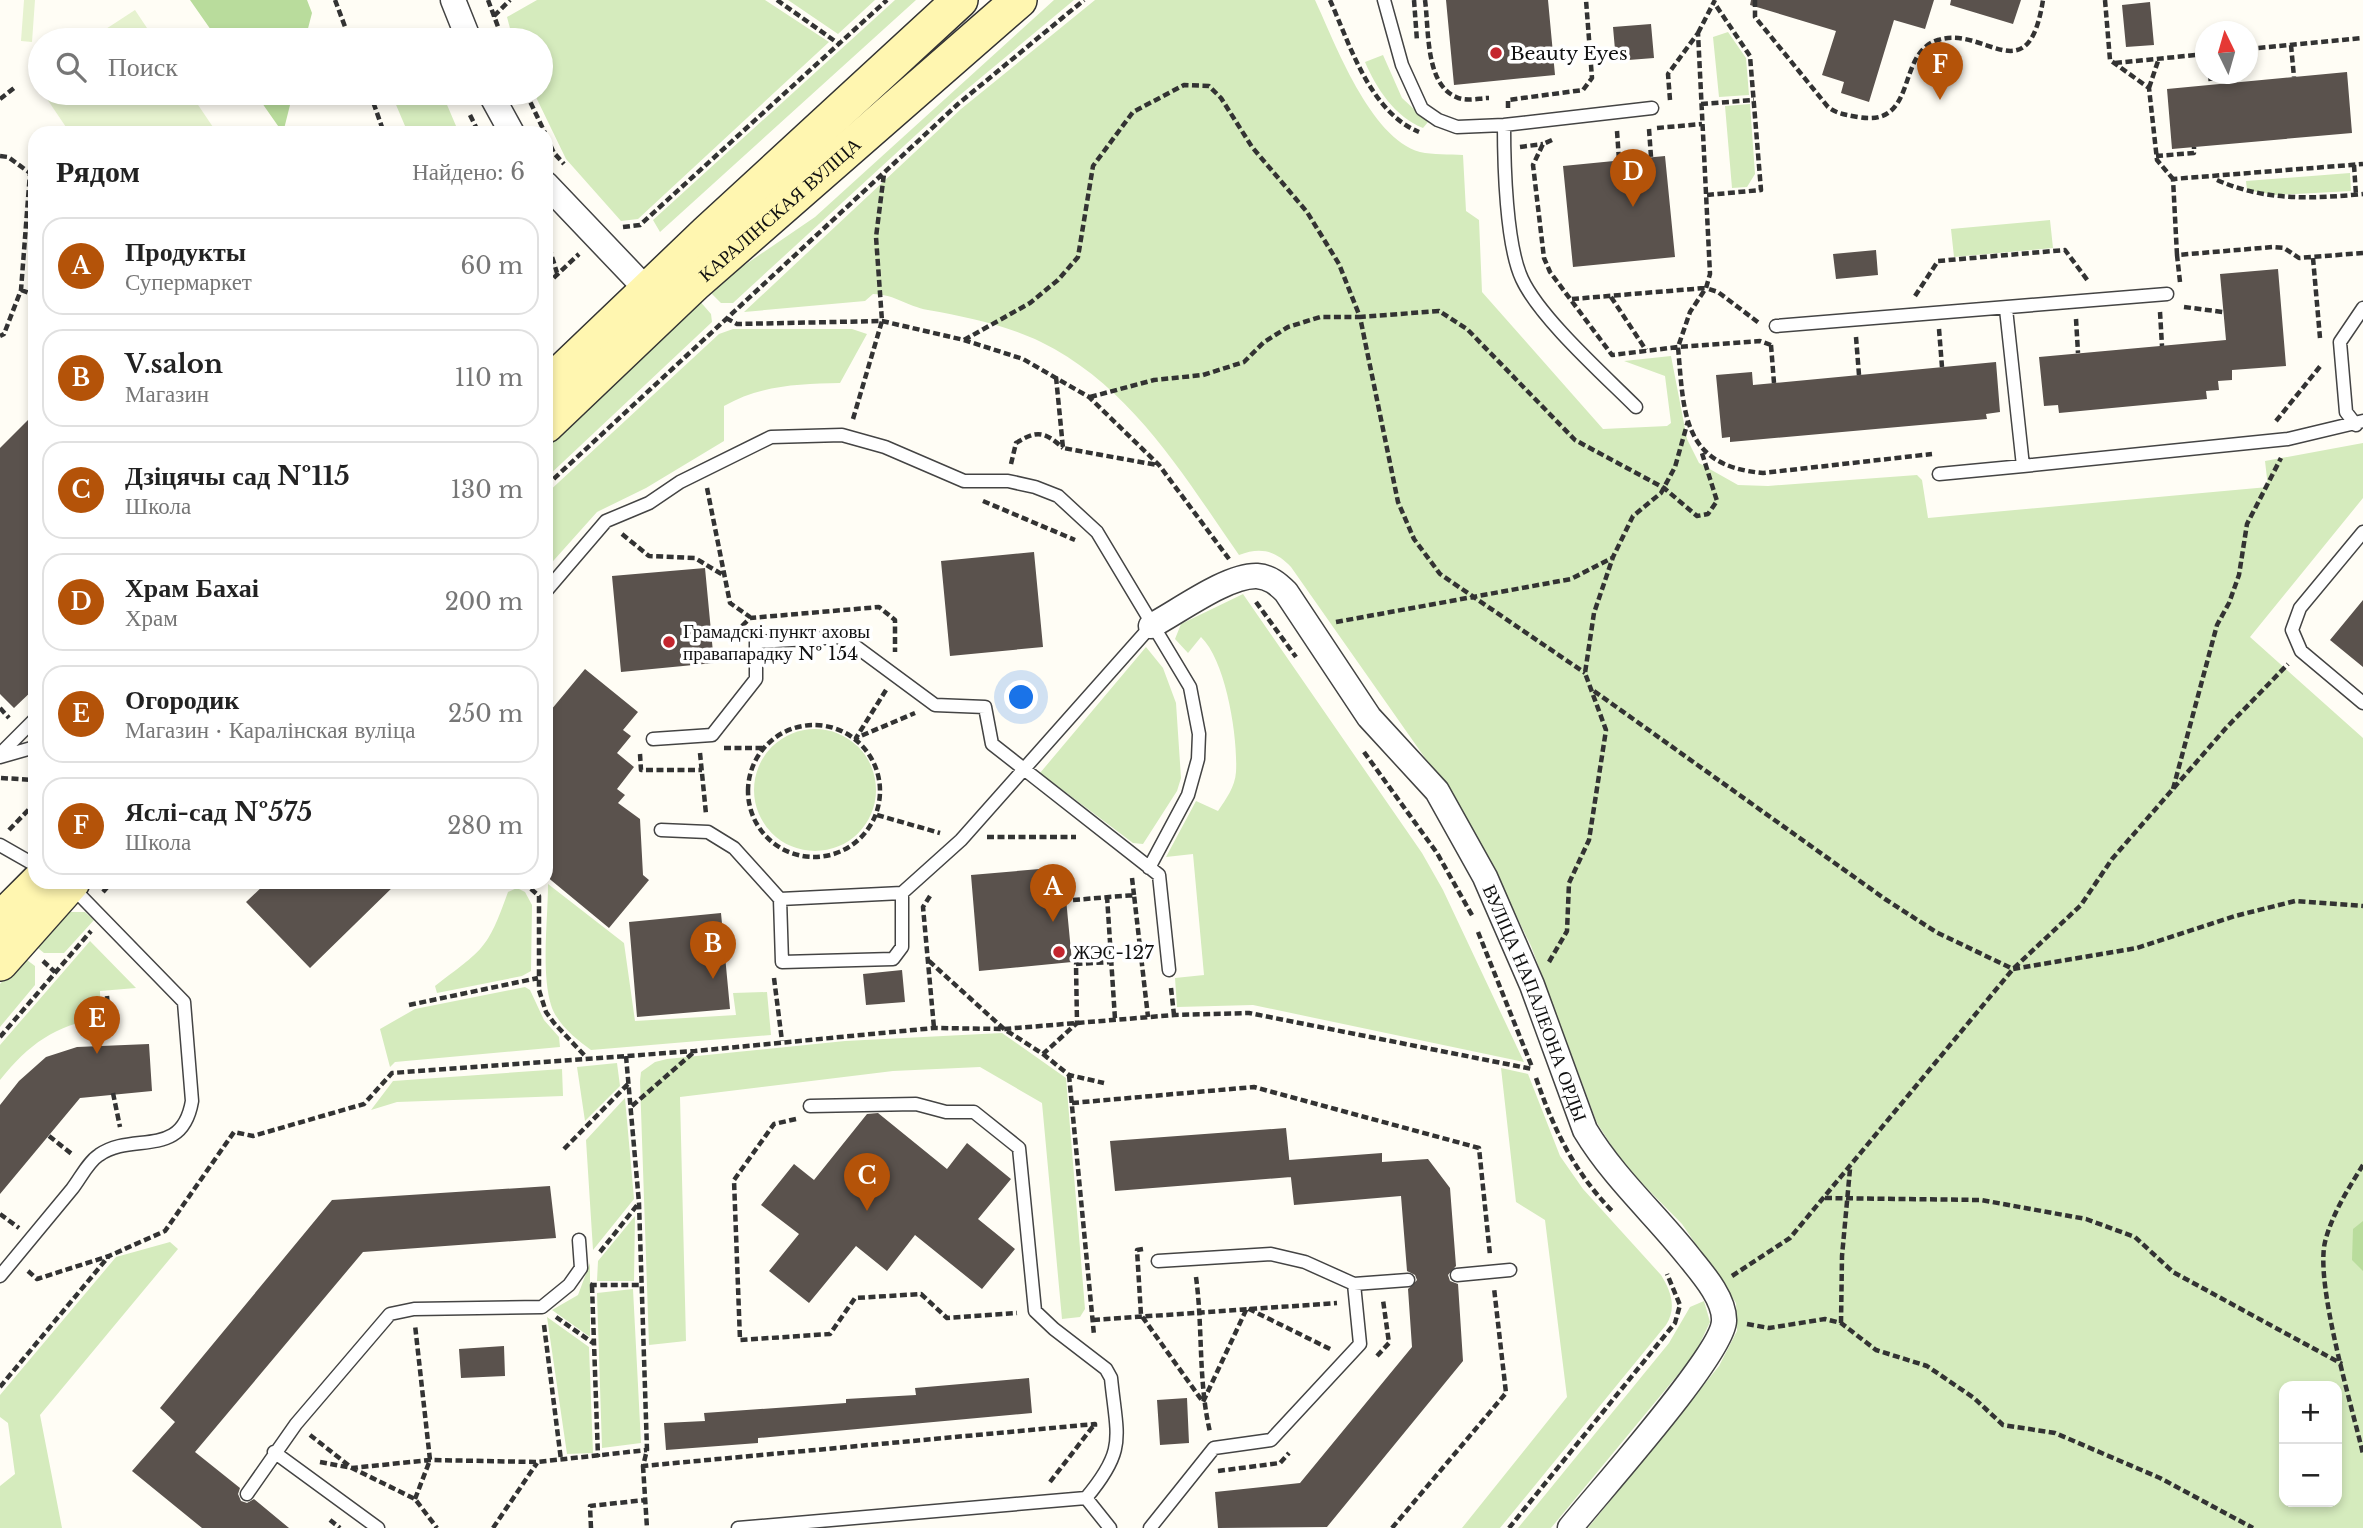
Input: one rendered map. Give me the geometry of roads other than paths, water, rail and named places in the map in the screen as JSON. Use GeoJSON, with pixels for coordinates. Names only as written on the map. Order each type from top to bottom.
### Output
{"type":"FeatureCollection","features":[{"type":"Feature","properties":{"kind":"main road","name":"КАРАЛІНСКАЯ ВУЛІЦА"},"geometry":{"type":"LineString","coordinates":[[553,417],[657,300],[960,0]]}},
{"type":"Feature","properties":{"kind":"main road","name":"КАРАЛІНСКАЯ ВУЛІЦА"},"geometry":{"type":"LineString","coordinates":[[553,382],[657,300],[1019,0]]}},
{"type":"Feature","properties":{"kind":"main road"},"geometry":{"type":"LineString","coordinates":[[0,920],[51,889]]}},
{"type":"Feature","properties":{"kind":"main road"},"geometry":{"type":"LineString","coordinates":[[0,963],[56,889]]}},
{"type":"Feature","properties":{"kind":"street"},"geometry":{"type":"LineString","coordinates":[[453,0],[464,28]]}},
{"type":"Feature","properties":{"kind":"street"},"geometry":{"type":"LineString","coordinates":[[497,105],[508,126]]}},
{"type":"Feature","properties":{"kind":"street"},"geometry":{"type":"LineString","coordinates":[[553,191],[657,300]]}},
{"type":"Feature","properties":{"kind":"street","name":"ВУЛІЦА НАПАЛЕОНА ОРДЫ"},"geometry":{"type":"LineString","coordinates":[[1151,626],[1227,584],[1230,570],[1275,581],[1310,627],[1369,717],[1437,791],[1485,877],[1532,985],[1585,1130],[1620,1180],[1668,1230],[1713,1291],[1724,1312],[1724,1327],[1706,1362],[1570,1528]]}},
{"type":"Feature","properties":{"kind":"lane"},"geometry":{"type":"LineString","coordinates":[[1384,0],[1402,65],[1422,109],[1457,127],[1506,119],[1652,108]]}},
{"type":"Feature","properties":{"kind":"lane"},"geometry":{"type":"LineString","coordinates":[[1506,119],[1507,193],[1515,259],[1521,279],[1534,300],[1636,407]]}},
{"type":"Feature","properties":{"kind":"lane"},"geometry":{"type":"LineString","coordinates":[[1776,326],[2006,309],[2167,293]]}},
{"type":"Feature","properties":{"kind":"lane"},"geometry":{"type":"LineString","coordinates":[[2360,423],[2346,412],[2340,342],[2363,308]]}},
{"type":"Feature","properties":{"kind":"lane"},"geometry":{"type":"LineString","coordinates":[[2006,309],[2024,466]]}},
{"type":"Feature","properties":{"kind":"lane"},"geometry":{"type":"LineString","coordinates":[[1940,474],[2288,439],[2360,423]]}},
{"type":"Feature","properties":{"kind":"lane"},"geometry":{"type":"LineString","coordinates":[[553,583],[606,521],[649,503],[704,470],[771,436],[842,435],[885,447],[964,481],[1008,481],[1058,496],[1097,532],[1190,687],[1199,734],[1198,759],[1188,795],[1149,867]]}},
{"type":"Feature","properties":{"kind":"lane"},"geometry":{"type":"LineString","coordinates":[[2363,532],[2300,608],[2292,630],[2301,650],[2363,703]]}},
{"type":"Feature","properties":{"kind":"lane"},"geometry":{"type":"LineString","coordinates":[[780,899],[902,893],[961,840],[1151,626]]}},
{"type":"Feature","properties":{"kind":"lane"},"geometry":{"type":"LineString","coordinates":[[653,739],[712,735],[756,679],[756,642],[843,637],[935,705],[985,707],[992,744],[1159,875],[1169,971]]}},
{"type":"Feature","properties":{"kind":"lane"},"geometry":{"type":"LineString","coordinates":[[0,756],[28,726]]}},
{"type":"Feature","properties":{"kind":"lane"},"geometry":{"type":"LineString","coordinates":[[0,756],[28,749]]}},
{"type":"Feature","properties":{"kind":"lane"},"geometry":{"type":"LineString","coordinates":[[661,830],[708,832],[734,848],[780,899],[782,962],[893,959],[902,947],[902,893]]}},
{"type":"Feature","properties":{"kind":"lane"},"geometry":{"type":"LineString","coordinates":[[0,845],[28,861]]}},
{"type":"Feature","properties":{"kind":"lane"},"geometry":{"type":"LineString","coordinates":[[0,1276],[97,1155],[123,1144],[159,1143],[169,1139],[190,1114],[192,1101],[184,1002],[103,918],[68,889]]}},
{"type":"Feature","properties":{"kind":"lane"},"geometry":{"type":"LineString","coordinates":[[738,1528],[1086,1498],[1110,1470],[1117,1446],[1111,1378],[1096,1360],[1054,1329],[1035,1311],[1019,1148],[974,1112],[946,1112],[916,1104],[810,1106]]}},
{"type":"Feature","properties":{"kind":"lane"},"geometry":{"type":"LineString","coordinates":[[247,1493],[296,1424],[390,1314],[414,1309],[542,1307],[569,1285],[581,1268],[579,1240]]}},
{"type":"Feature","properties":{"kind":"lane"},"geometry":{"type":"LineString","coordinates":[[1158,1261],[1271,1254],[1305,1262],[1354,1283],[1408,1280]]}},
{"type":"Feature","properties":{"kind":"lane"},"geometry":{"type":"LineString","coordinates":[[1457,1275],[1510,1270]]}},
{"type":"Feature","properties":{"kind":"lane"},"geometry":{"type":"LineString","coordinates":[[1150,1528],[1214,1448],[1271,1440],[1349,1358],[1360,1344],[1354,1283]]}},
{"type":"Feature","properties":{"kind":"lane"},"geometry":{"type":"LineString","coordinates":[[274,1452],[378,1528]]}},
{"type":"Feature","properties":{"kind":"lane"},"geometry":{"type":"LineString","coordinates":[[1086,1498],[1110,1528]]}},
{"type":"Feature","properties":{"kind":"place","name":"Beauty Eyes"},"geometry":{"type":"Point","coordinates":[1496,53]}},
{"type":"Feature","properties":{"kind":"place","name":"Яслі-сад №575"},"geometry":{"type":"Point","coordinates":[1940,100]}},
{"type":"Feature","properties":{"kind":"place","name":"Храм Бахаі"},"geometry":{"type":"Point","coordinates":[1633,207]}},
{"type":"Feature","properties":{"kind":"place","name":"Грамадскі пункт аховы правапарадку № 154"},"geometry":{"type":"Point","coordinates":[669,642]}},
{"type":"Feature","properties":{"kind":"place","name":"Продукты"},"geometry":{"type":"Point","coordinates":[1053,922]}},
{"type":"Feature","properties":{"kind":"place","name":"ЖЭС-127"},"geometry":{"type":"Point","coordinates":[1059,952]}},
{"type":"Feature","properties":{"kind":"place","name":"V.salon"},"geometry":{"type":"Point","coordinates":[713,979]}},
{"type":"Feature","properties":{"kind":"place","name":"Огородик"},"geometry":{"type":"Point","coordinates":[97,1054]}},
{"type":"Feature","properties":{"kind":"place","name":"Дзіцячы сад №115"},"geometry":{"type":"Point","coordinates":[867,1211]}}]}
